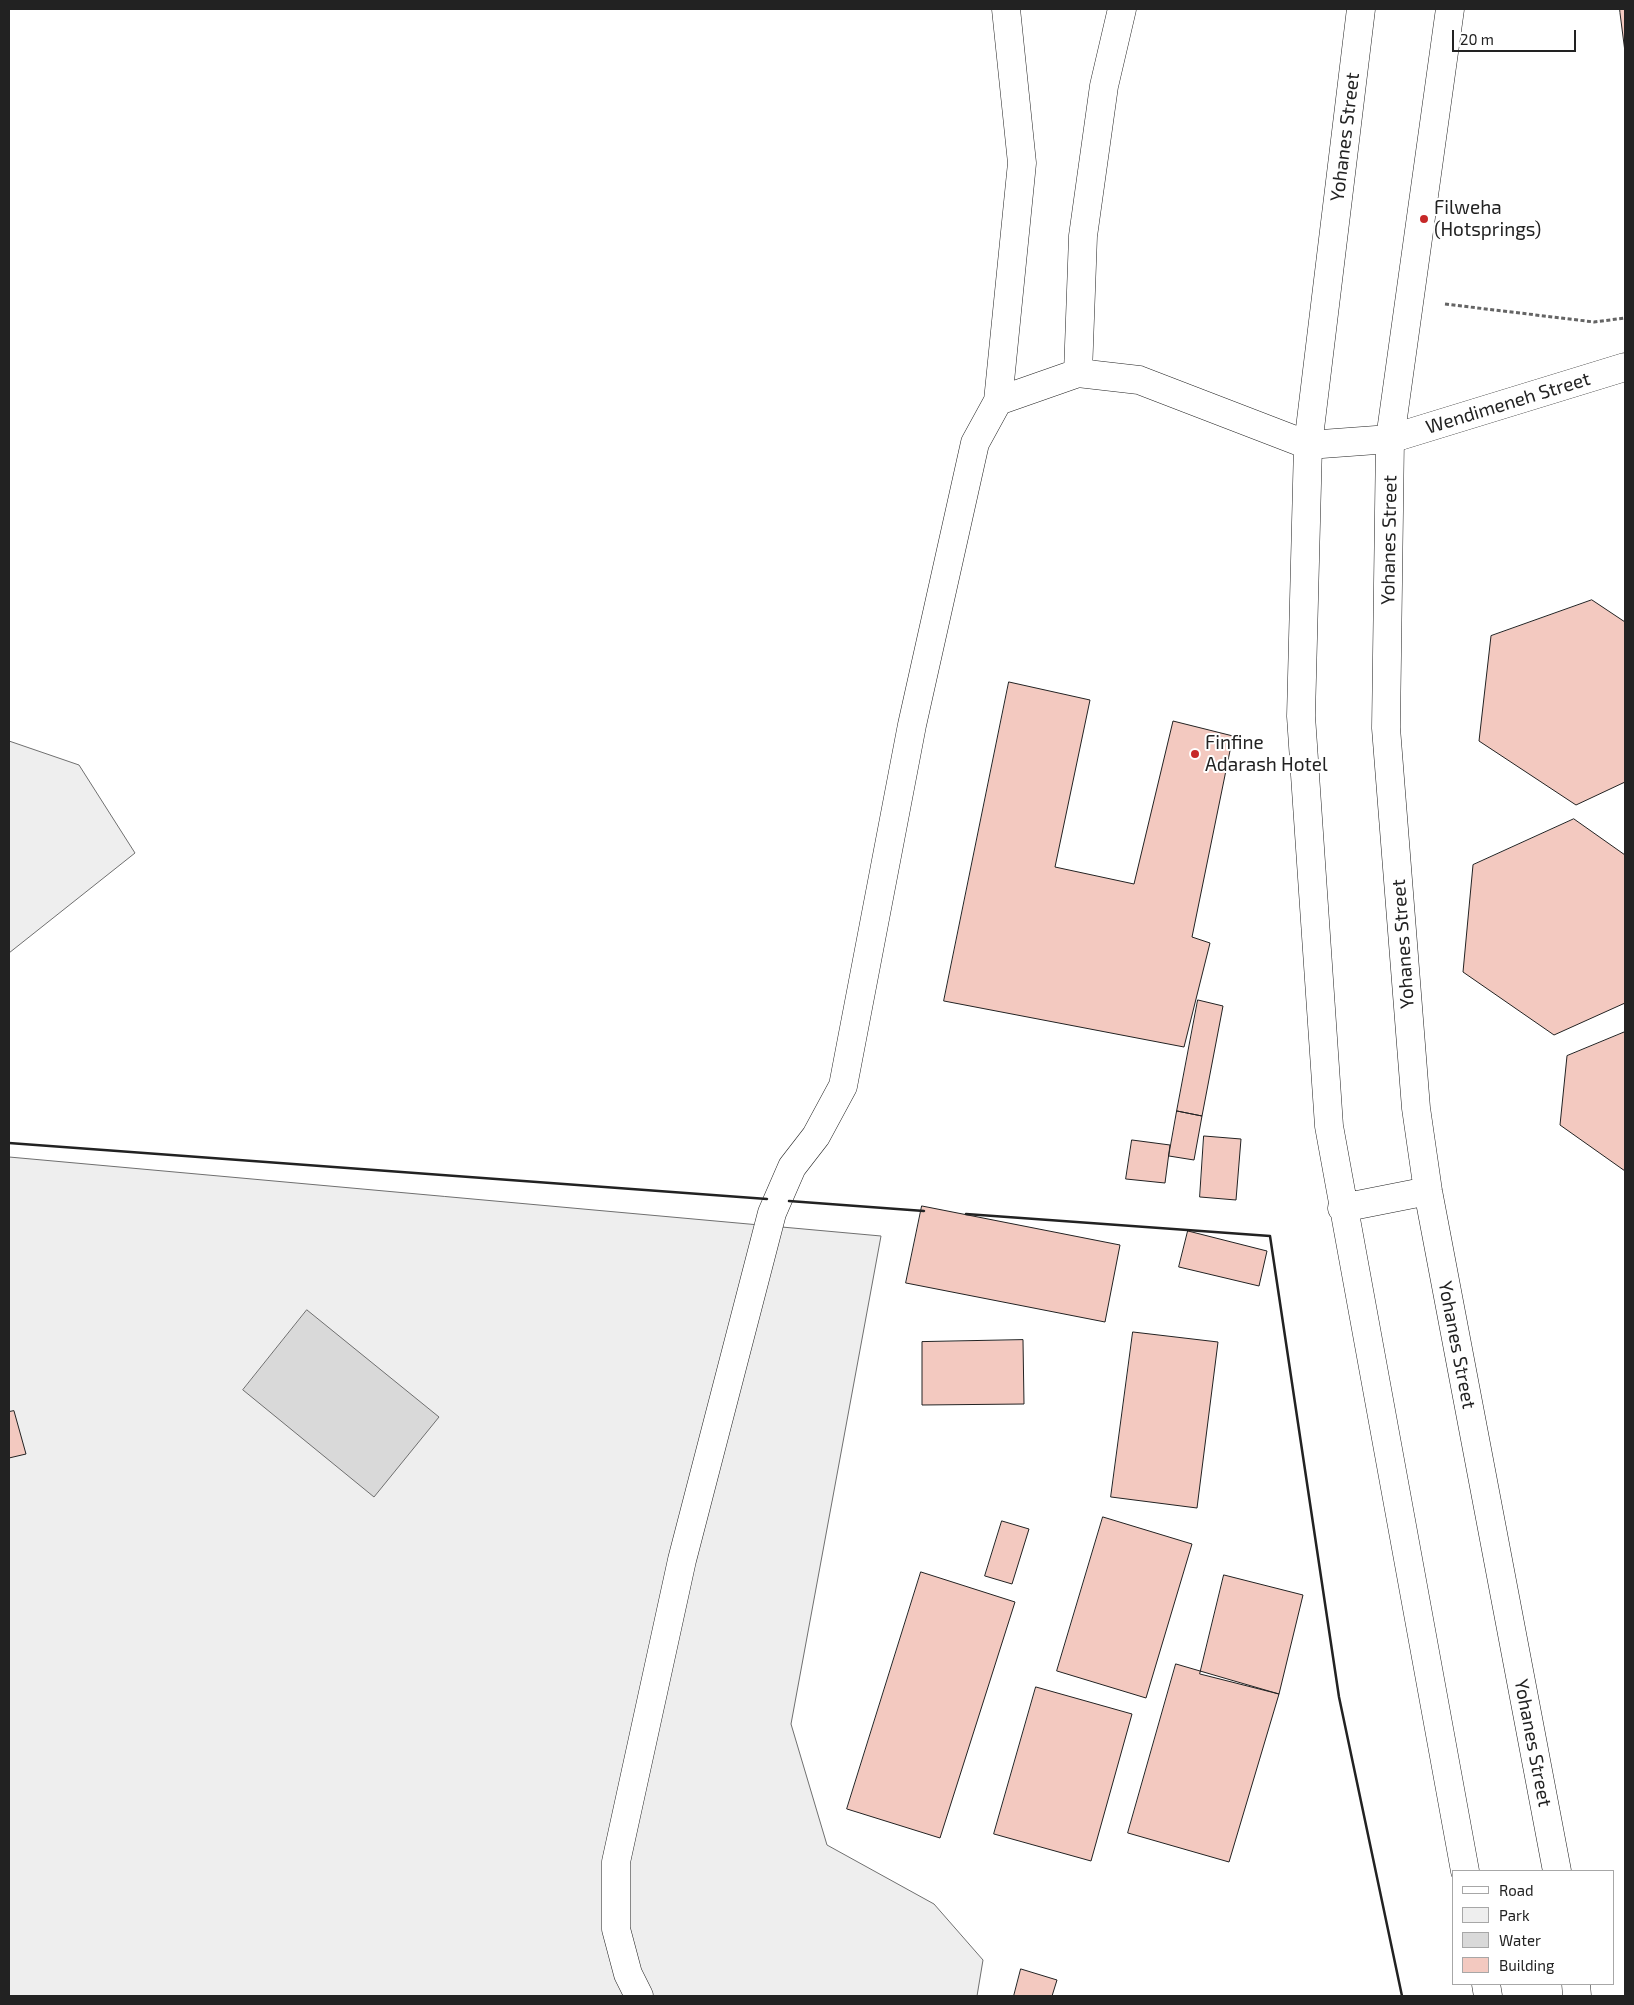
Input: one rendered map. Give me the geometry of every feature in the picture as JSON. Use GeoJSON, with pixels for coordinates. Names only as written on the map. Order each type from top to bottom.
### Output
{"type":"FeatureCollection","features":[{"type":"Feature","properties":{"kind":"main road"},"geometry":{"type":"LineString","coordinates":[[639,1996],[628,1974],[616,1929],[616,1862],[682,1560],[772,1212],[792,1168],[816,1136],[843,1086],[912,725],[975,442],[998,401],[1022,163],[1006,9]]}},
{"type":"Feature","properties":{"kind":"main road"},"geometry":{"type":"LineString","coordinates":[[1078,373],[1082,236],[1104,86],[1122,9]]}},
{"type":"Feature","properties":{"kind":"main road","name":"Yohanes Street"},"geometry":{"type":"LineString","coordinates":[[1361,9],[1308,445],[1301,716],[1321,1035],[1329,1126],[1342,1208],[1465,1870]]}},
{"type":"Feature","properties":{"kind":"main road","name":"Yohanes Street"},"geometry":{"type":"LineString","coordinates":[[1450,9],[1390,439],[1386,728],[1415,1098],[1428,1191],[1557,1870]]}},
{"type":"Feature","properties":{"kind":"main road","name":"Wendimeneh Street"},"geometry":{"type":"LineString","coordinates":[[1308,445],[1390,439],[1625,367]]}},
{"type":"Feature","properties":{"kind":"main road"},"geometry":{"type":"LineString","coordinates":[[998,401],[1078,373],[1139,380],[1308,445]]}},
{"type":"Feature","properties":{"kind":"main road"},"geometry":{"type":"LineString","coordinates":[[1342,1208],[1428,1191]]}},
{"type":"Feature","properties":{"kind":"path"},"geometry":{"type":"LineString","coordinates":[[1438,303],[1594,322],[1625,318]]}},
{"type":"Feature","properties":{"kind":"green space"},"geometry":{"type":"Polygon","coordinates":[[[9,741],[79,765],[135,853],[9,953],[9,741]]]}},
{"type":"Feature","properties":{"kind":"green space"},"geometry":{"type":"Polygon","coordinates":[[[9,1157],[881,1236],[791,1724],[827,1845],[934,1904],[983,1960],[977,1996],[9,1996],[9,1157]]]}},
{"type":"Feature","properties":{"kind":"water"},"geometry":{"type":"Polygon","coordinates":[[[307,1310],[439,1417],[374,1497],[243,1390],[307,1310]]]}},
{"type":"Feature","properties":{"kind":"building"},"geometry":{"type":"Polygon","coordinates":[[[1620,9],[1625,9],[1625,52],[1620,13],[1620,9]]]}},
{"type":"Feature","properties":{"kind":"building"},"geometry":{"type":"Polygon","coordinates":[[[1592,600],[1625,622],[1625,782],[1576,805],[1479,741],[1491,636],[1592,600]]]}},
{"type":"Feature","properties":{"kind":"building"},"geometry":{"type":"Polygon","coordinates":[[[1009,682],[1090,700],[1055,867],[1134,884],[1173,721],[1233,736],[1192,937],[1210,943],[1184,1047],[944,1001],[1009,682]]]}},
{"type":"Feature","properties":{"kind":"building"},"geometry":{"type":"Polygon","coordinates":[[[1574,819],[1625,855],[1625,1003],[1554,1035],[1463,972],[1473,865],[1574,819]]]}},
{"type":"Feature","properties":{"kind":"building"},"geometry":{"type":"Polygon","coordinates":[[[1198,1000],[1223,1006],[1202,1116],[1177,1111],[1198,1000]]]}},
{"type":"Feature","properties":{"kind":"building"},"geometry":{"type":"Polygon","coordinates":[[[1625,1032],[1625,1171],[1560,1125],[1567,1056],[1625,1032]]]}},
{"type":"Feature","properties":{"kind":"building"},"geometry":{"type":"Polygon","coordinates":[[[1177,1111],[1202,1116],[1194,1160],[1169,1156],[1177,1111]]]}},
{"type":"Feature","properties":{"kind":"building"},"geometry":{"type":"Polygon","coordinates":[[[1204,1136],[1241,1139],[1236,1200],[1200,1197],[1204,1136]]]}},
{"type":"Feature","properties":{"kind":"building"},"geometry":{"type":"Polygon","coordinates":[[[1132,1140],[1170,1145],[1165,1183],[1126,1179],[1132,1140]]]}},
{"type":"Feature","properties":{"kind":"building"},"geometry":{"type":"Polygon","coordinates":[[[922,1206],[1120,1245],[1105,1322],[906,1283],[922,1206]]]}},
{"type":"Feature","properties":{"kind":"building"},"geometry":{"type":"Polygon","coordinates":[[[1188,1231],[1267,1251],[1259,1286],[1179,1267],[1188,1231]]]}},
{"type":"Feature","properties":{"kind":"building"},"geometry":{"type":"Polygon","coordinates":[[[1133,1332],[1218,1342],[1197,1508],[1111,1497],[1133,1332]]]}},
{"type":"Feature","properties":{"kind":"building"},"geometry":{"type":"Polygon","coordinates":[[[1023,1340],[1024,1404],[922,1405],[922,1342],[1023,1340]]]}},
{"type":"Feature","properties":{"kind":"building"},"geometry":{"type":"Polygon","coordinates":[[[14,1411],[26,1454],[9,1458],[9,1412],[14,1411]]]}},
{"type":"Feature","properties":{"kind":"building"},"geometry":{"type":"Polygon","coordinates":[[[1103,1517],[1192,1544],[1146,1698],[1057,1671],[1103,1517]]]}},
{"type":"Feature","properties":{"kind":"building"},"geometry":{"type":"Polygon","coordinates":[[[1002,1521],[1029,1529],[1012,1584],[985,1576],[1002,1521]]]}},
{"type":"Feature","properties":{"kind":"building"},"geometry":{"type":"Polygon","coordinates":[[[921,1572],[1015,1602],[940,1838],[847,1809],[921,1572]]]}},
{"type":"Feature","properties":{"kind":"building"},"geometry":{"type":"Polygon","coordinates":[[[1224,1575],[1303,1595],[1279,1694],[1200,1674],[1224,1575]]]}},
{"type":"Feature","properties":{"kind":"building"},"geometry":{"type":"Polygon","coordinates":[[[1176,1664],[1279,1694],[1229,1862],[1128,1833],[1176,1664]]]}},
{"type":"Feature","properties":{"kind":"building"},"geometry":{"type":"Polygon","coordinates":[[[1036,1687],[1132,1714],[1091,1861],[994,1834],[1036,1687]]]}},
{"type":"Feature","properties":{"kind":"building"},"geometry":{"type":"Polygon","coordinates":[[[1021,1969],[1057,1980],[1052,1996],[1014,1996],[1021,1969]]]}},
{"type":"Feature","properties":{"kind":"wall"},"geometry":{"type":"LineString","coordinates":[[9,1143],[767,1199]]}},
{"type":"Feature","properties":{"kind":"wall"},"geometry":{"type":"LineString","coordinates":[[789,1201],[924,1211]]}},
{"type":"Feature","properties":{"kind":"wall"},"geometry":{"type":"LineString","coordinates":[[966,1214],[1270,1236],[1339,1697],[1402,1996]]}},
{"type":"Feature","properties":{"kind":"place","name":"Filweha (Hotsprings)"},"geometry":{"type":"Point","coordinates":[1424,219]}},
{"type":"Feature","properties":{"kind":"place","name":"Finfine Adarash Hotel"},"geometry":{"type":"Point","coordinates":[1195,754]}}]}
